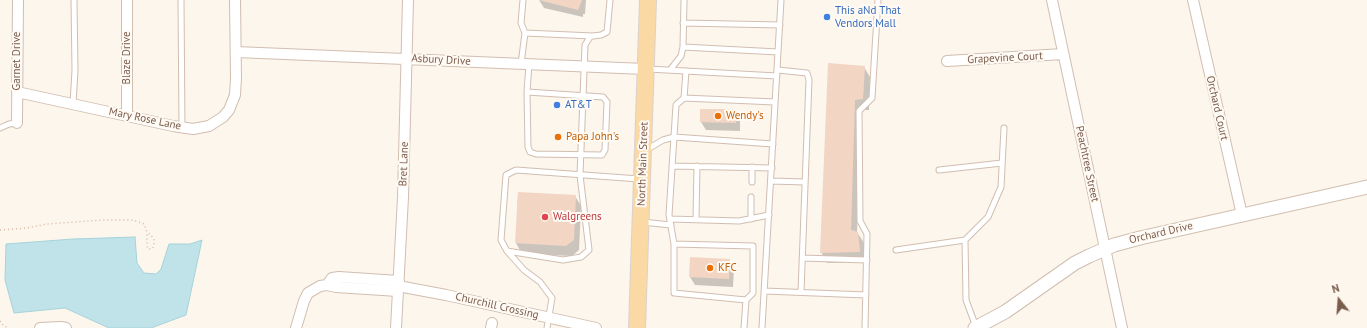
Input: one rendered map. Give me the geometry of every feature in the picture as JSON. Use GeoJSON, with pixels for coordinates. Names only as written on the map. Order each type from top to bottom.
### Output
{"type":"FeatureCollection","features":[{"type":"Feature","properties":{"kind":"main road","name":"North Main Street"},"geometry":{"type":"LineString","coordinates":[[638,328],[648,0]]}},
{"type":"Feature","properties":{"kind":"street","name":"Garnet Drive"},"geometry":{"type":"LineString","coordinates":[[17,123],[18,0]]}},
{"type":"Feature","properties":{"kind":"street","name":"Blaze Drive"},"geometry":{"type":"LineString","coordinates":[[127,0],[127,116]]}},
{"type":"Feature","properties":{"kind":"street","name":"Mary Rose Lane"},"geometry":{"type":"LineString","coordinates":[[18,92],[182,128],[209,126],[216,122],[229,110],[236,87],[235,0]]}},
{"type":"Feature","properties":{"kind":"street","name":"Bret Lane"},"geometry":{"type":"LineString","coordinates":[[396,328],[403,196],[408,0]]}},
{"type":"Feature","properties":{"kind":"street","name":"Peachtree Street"},"geometry":{"type":"LineString","coordinates":[[1052,0],[1122,328]]}},
{"type":"Feature","properties":{"kind":"street","name":"Orchard Court"},"geometry":{"type":"LineString","coordinates":[[1193,0],[1242,216]]}},
{"type":"Feature","properties":{"kind":"street","name":"Asbury Drive"},"geometry":{"type":"LineString","coordinates":[[236,52],[646,69]]}},
{"type":"Feature","properties":{"kind":"street","name":"Grapevine Court"},"geometry":{"type":"LineString","coordinates":[[947,61],[1064,54]]}},
{"type":"Feature","properties":{"kind":"street","name":"Orchard Drive"},"geometry":{"type":"LineString","coordinates":[[976,328],[1005,312],[1075,263],[1105,249],[1140,238],[1367,187]]}},
{"type":"Feature","properties":{"kind":"street","name":"Churchill Crossing"},"geometry":{"type":"LineString","coordinates":[[296,328],[308,293],[320,286],[327,285],[332,278],[339,277],[441,294],[548,323],[596,328]]}},
{"type":"Feature","properties":{"kind":"street"},"geometry":{"type":"LineString","coordinates":[[40,328],[66,328]]}},
{"type":"Feature","properties":{"kind":"lane"},"geometry":{"type":"LineString","coordinates":[[73,104],[75,70],[74,0]]}},
{"type":"Feature","properties":{"kind":"lane"},"geometry":{"type":"LineString","coordinates":[[182,0],[182,128]]}},
{"type":"Feature","properties":{"kind":"lane"},"geometry":{"type":"LineString","coordinates":[[523,0],[521,23],[525,33],[528,147],[530,152],[536,154],[602,155],[605,150],[607,102],[603,97],[527,92]]}},
{"type":"Feature","properties":{"kind":"lane"},"geometry":{"type":"LineString","coordinates":[[525,33],[600,35],[607,32],[610,0]]}},
{"type":"Feature","properties":{"kind":"lane"},"geometry":{"type":"LineString","coordinates":[[670,70],[681,56],[683,47],[684,0]]}},
{"type":"Feature","properties":{"kind":"lane"},"geometry":{"type":"LineString","coordinates":[[762,328],[782,0]]}},
{"type":"Feature","properties":{"kind":"lane"},"geometry":{"type":"LineString","coordinates":[[864,328],[867,234],[860,221],[859,111],[872,98],[878,0]]}},
{"type":"Feature","properties":{"kind":"lane"},"geometry":{"type":"LineString","coordinates":[[683,23],[780,25]]}},
{"type":"Feature","properties":{"kind":"lane"},"geometry":{"type":"LineString","coordinates":[[507,251],[563,260],[581,257],[589,250],[580,175],[586,45],[587,40],[593,36]]}},
{"type":"Feature","properties":{"kind":"lane"},"geometry":{"type":"LineString","coordinates":[[683,47],[778,52]]}},
{"type":"Feature","properties":{"kind":"lane"},"geometry":{"type":"LineString","coordinates":[[646,69],[807,73],[809,80],[801,292]]}},
{"type":"Feature","properties":{"kind":"lane"},"geometry":{"type":"LineString","coordinates":[[686,71],[684,98],[676,106],[672,166],[670,219],[674,244],[674,293],[746,300]]}},
{"type":"Feature","properties":{"kind":"lane"},"geometry":{"type":"LineString","coordinates":[[684,98],[776,102]]}},
{"type":"Feature","properties":{"kind":"lane"},"geometry":{"type":"LineString","coordinates":[[0,128],[17,123]]}},
{"type":"Feature","properties":{"kind":"lane"},"geometry":{"type":"LineString","coordinates":[[896,250],[965,240],[988,217],[1001,187],[1004,128]]}},
{"type":"Feature","properties":{"kind":"lane"},"geometry":{"type":"LineString","coordinates":[[643,152],[663,140],[674,137],[773,144]]}},
{"type":"Feature","properties":{"kind":"lane"},"geometry":{"type":"LineString","coordinates":[[939,170],[1002,162]]}},
{"type":"Feature","properties":{"kind":"lane"},"geometry":{"type":"LineString","coordinates":[[672,166],[772,168]]}},
{"type":"Feature","properties":{"kind":"lane"},"geometry":{"type":"LineString","coordinates":[[696,219],[697,166]]}},
{"type":"Feature","properties":{"kind":"lane"},"geometry":{"type":"LineString","coordinates":[[752,167],[752,182]]}},
{"type":"Feature","properties":{"kind":"lane"},"geometry":{"type":"LineString","coordinates":[[548,323],[552,298],[540,282],[524,270],[507,251],[501,240],[506,175],[516,170],[643,180]]}},
{"type":"Feature","properties":{"kind":"lane"},"geometry":{"type":"LineString","coordinates":[[771,181],[805,182]]}},
{"type":"Feature","properties":{"kind":"lane"},"geometry":{"type":"LineString","coordinates":[[751,197],[751,219]]}},
{"type":"Feature","properties":{"kind":"lane"},"geometry":{"type":"LineString","coordinates":[[670,219],[739,221],[769,215]]}},
{"type":"Feature","properties":{"kind":"lane"},"geometry":{"type":"LineString","coordinates":[[641,222],[671,225]]}},
{"type":"Feature","properties":{"kind":"lane"},"geometry":{"type":"LineString","coordinates":[[965,240],[966,300],[976,328]]}},
{"type":"Feature","properties":{"kind":"lane"},"geometry":{"type":"LineString","coordinates":[[674,244],[753,246],[753,293],[746,300],[744,328]]}},
{"type":"Feature","properties":{"kind":"lane"},"geometry":{"type":"LineString","coordinates":[[802,258],[867,260]]}},
{"type":"Feature","properties":{"kind":"lane"},"geometry":{"type":"LineString","coordinates":[[764,291],[866,295]]}},
{"type":"Feature","properties":{"kind":"path"},"geometry":{"type":"LineString","coordinates":[[0,230],[26,228],[47,224],[103,220],[133,220],[144,224],[147,232],[147,246],[148,249],[152,249],[154,246],[154,240],[147,232]]}},
{"type":"Feature","properties":{"kind":"path"},"geometry":{"type":"LineString","coordinates":[[0,320],[3,325],[8,328]]}},
{"type":"Feature","properties":{"kind":"water"},"geometry":{"type":"Polygon","coordinates":[[[135,237],[137,263],[144,273],[156,274],[161,269],[169,244],[190,244],[202,240],[186,315],[151,328],[109,328],[65,308],[14,313],[5,280],[6,244],[73,239],[135,237]]]}},
{"type":"Feature","properties":{"kind":"building"},"geometry":{"type":"Polygon","coordinates":[[[539,0],[582,0],[578,10],[539,0]]]}},
{"type":"Feature","properties":{"kind":"building"},"geometry":{"type":"Polygon","coordinates":[[[828,63],[865,66],[863,99],[855,100],[851,230],[858,232],[860,252],[820,253],[828,63]]]}},
{"type":"Feature","properties":{"kind":"building","name":"Wendy's"},"geometry":{"type":"Polygon","coordinates":[[[700,109],[736,109],[736,123],[700,122],[700,109]]]}},
{"type":"Feature","properties":{"kind":"building","name":"Walgreens"},"geometry":{"type":"Polygon","coordinates":[[[518,192],[576,195],[574,240],[566,246],[515,243],[518,192]]]}},
{"type":"Feature","properties":{"kind":"building","name":"KFC"},"geometry":{"type":"Polygon","coordinates":[[[690,257],[730,259],[729,279],[689,277],[690,257]]]}},
{"type":"Feature","properties":{"kind":"place","name":"This aNd That Vendors Mall"},"geometry":{"type":"Point","coordinates":[827,17]}},
{"type":"Feature","properties":{"kind":"place","name":"AT&T"},"geometry":{"type":"Point","coordinates":[557,105]}},
{"type":"Feature","properties":{"kind":"place","name":"Wendy's"},"geometry":{"type":"Point","coordinates":[718,116]}},
{"type":"Feature","properties":{"kind":"place","name":"Papa John's"},"geometry":{"type":"Point","coordinates":[558,137]}},
{"type":"Feature","properties":{"kind":"place","name":"Walgreens"},"geometry":{"type":"Point","coordinates":[545,217]}},
{"type":"Feature","properties":{"kind":"place","name":"KFC"},"geometry":{"type":"Point","coordinates":[710,268]}}]}
